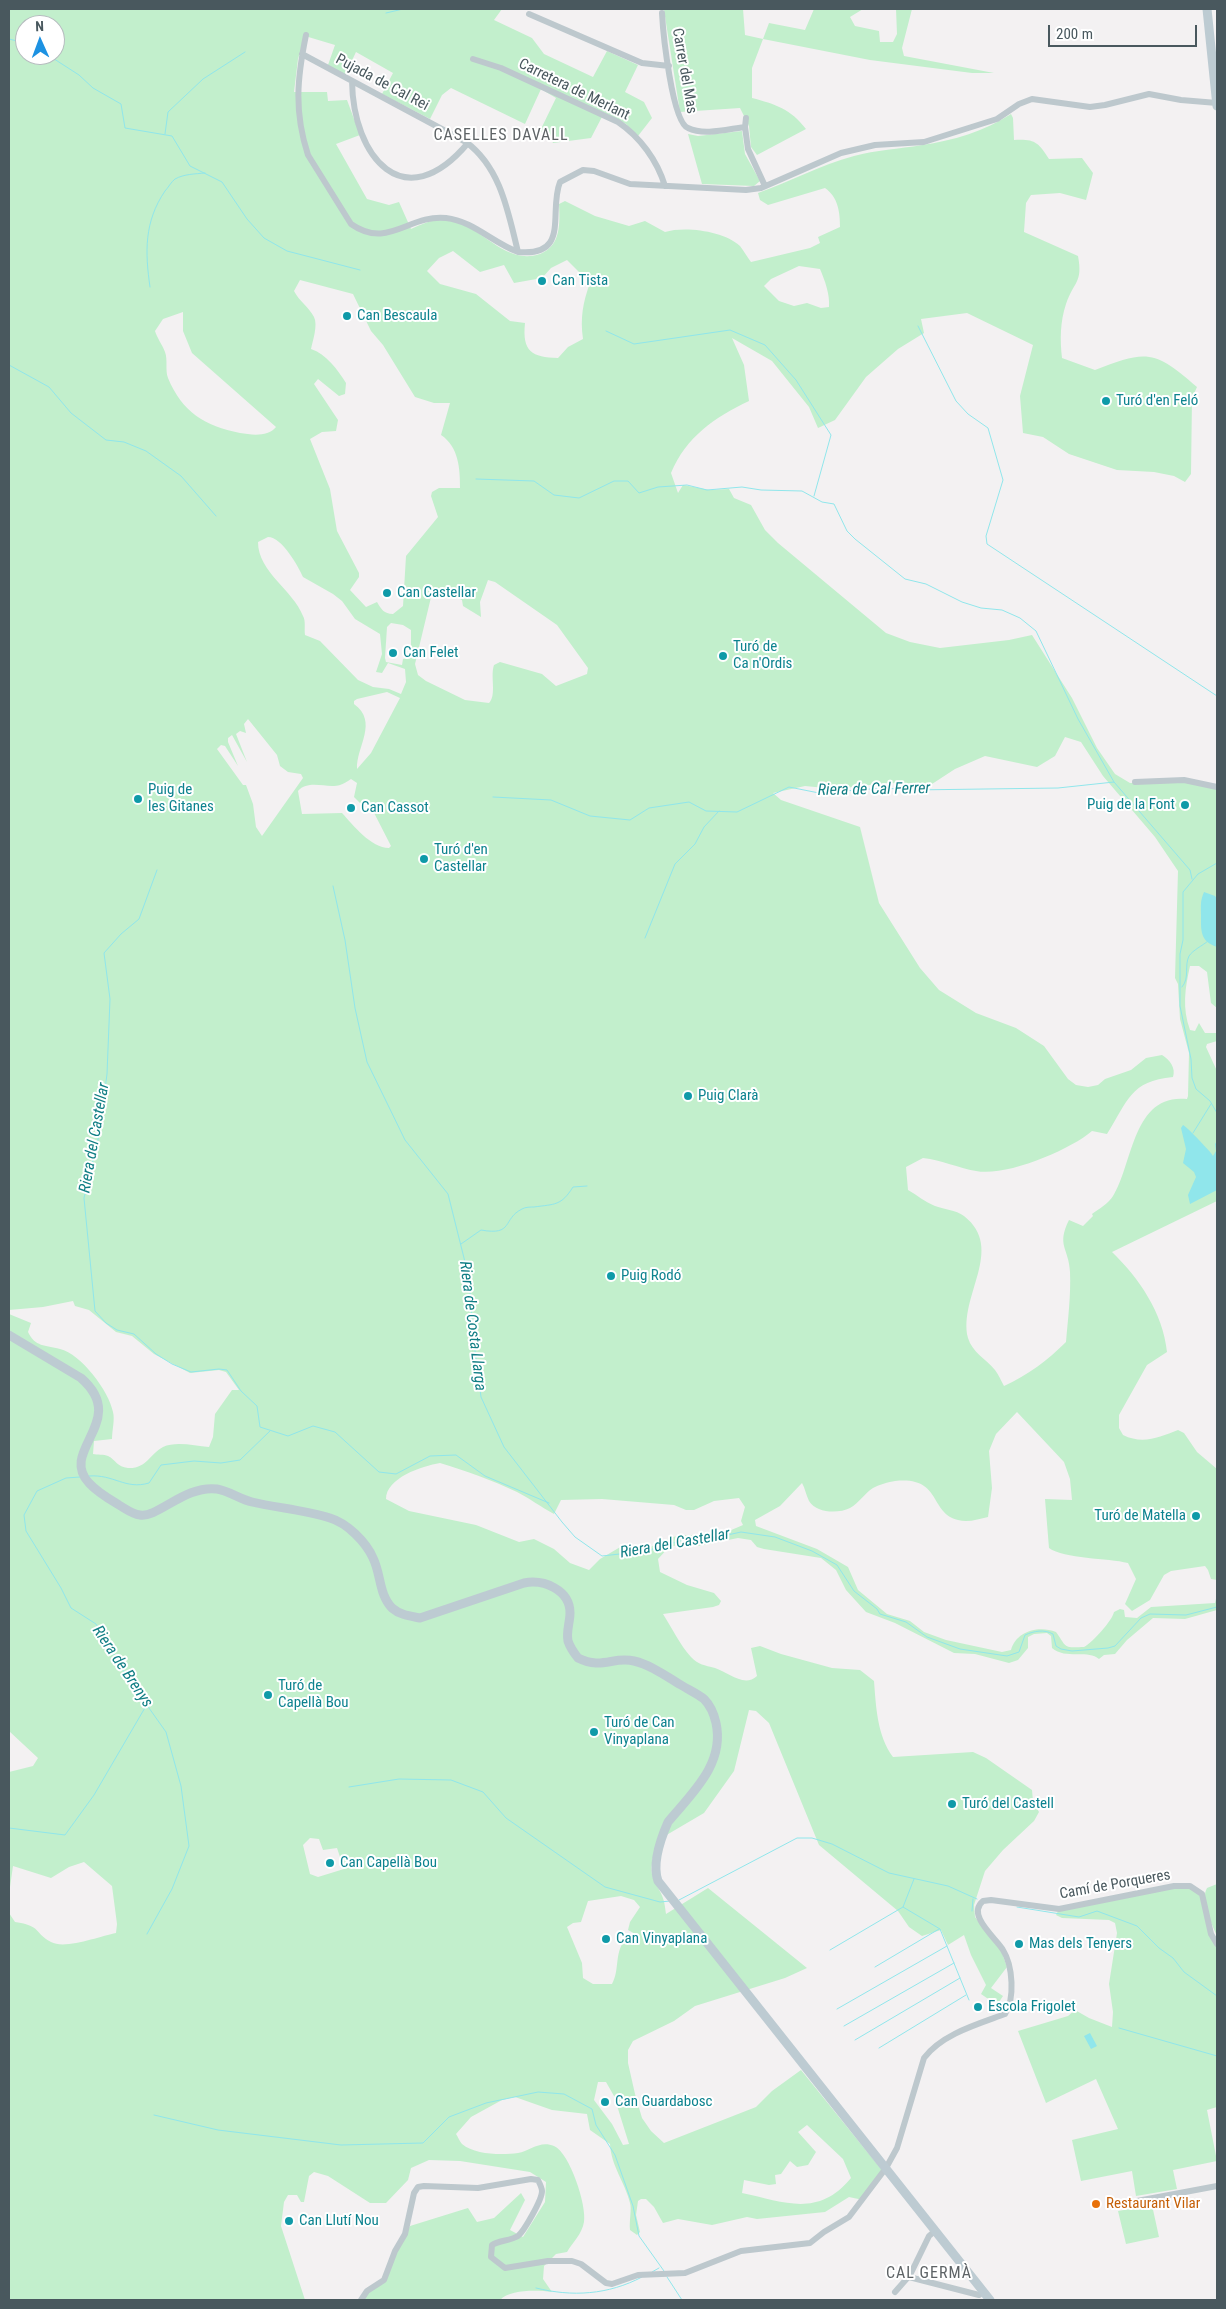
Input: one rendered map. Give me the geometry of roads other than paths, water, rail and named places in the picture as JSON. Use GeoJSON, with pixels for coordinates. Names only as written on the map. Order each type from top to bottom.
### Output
{"type":"FeatureCollection","features":[{"type":"Feature","properties":{"kind":"main road"},"geometry":{"type":"LineString","coordinates":[[1207,9],[1214,41],[1217,104]]}},
{"type":"Feature","properties":{"kind":"main road"},"geometry":{"type":"LineString","coordinates":[[9,1335],[81,1378],[91,1386],[97,1396],[99,1414],[83,1451],[82,1471],[85,1478],[95,1488],[131,1512],[148,1515],[190,1492],[217,1489],[250,1501],[310,1512],[337,1520],[360,1540],[373,1558],[384,1595],[392,1607],[404,1615],[420,1618],[524,1583],[534,1581],[544,1583],[558,1591],[568,1601],[570,1613],[568,1640],[578,1658],[597,1664],[631,1660],[639,1662],[704,1700],[713,1711],[717,1728],[718,1746],[716,1757],[708,1772],[668,1822],[656,1866],[658,1881],[990,2300]]}},
{"type":"Feature","properties":{"kind":"street","name":"Carrer del Mas"},"geometry":{"type":"LineString","coordinates":[[662,13],[679,120],[686,128],[700,132],[745,127]]}},
{"type":"Feature","properties":{"kind":"street"},"geometry":{"type":"LineString","coordinates":[[529,14],[642,63],[669,66]]}},
{"type":"Feature","properties":{"kind":"street"},"geometry":{"type":"LineString","coordinates":[[306,35],[297,95],[304,143],[308,155],[351,224],[361,231],[374,235],[387,234],[428,220],[444,218],[461,221],[501,246],[518,252],[530,253],[546,248],[556,231],[557,190],[560,182],[583,170],[630,184],[746,190],[764,186],[841,153],[875,145],[924,142],[988,122],[997,119],[1023,102],[1032,100],[1090,107],[1149,94],[1217,104]]}},
{"type":"Feature","properties":{"kind":"street","name":"Pujada de Cal Rei"},"geometry":{"type":"LineString","coordinates":[[302,54],[478,150],[495,175],[504,196],[518,252]]}},
{"type":"Feature","properties":{"kind":"street","name":"Carretera de Merlant"},"geometry":{"type":"LineString","coordinates":[[473,59],[501,68],[618,122],[627,129],[652,157],[660,170],[665,186]]}},
{"type":"Feature","properties":{"kind":"street"},"geometry":{"type":"LineString","coordinates":[[352,81],[354,108],[368,151],[375,161],[396,176],[413,177],[430,174],[445,166],[468,143]]}},
{"type":"Feature","properties":{"kind":"street"},"geometry":{"type":"LineString","coordinates":[[746,118],[745,127],[748,149],[764,186]]}},
{"type":"Feature","properties":{"kind":"street"},"geometry":{"type":"LineString","coordinates":[[1135,782],[1184,780],[1217,787]]}},
{"type":"Feature","properties":{"kind":"street","name":"Camí de Porqueres"},"geometry":{"type":"LineString","coordinates":[[886,2168],[897,2148],[924,2058],[929,2051],[957,2033],[1005,2014],[1009,2008],[1011,2000],[1008,1965],[1004,1951],[979,1919],[978,1908],[983,1901],[991,1900],[1059,1908],[1174,1886],[1190,1886],[1202,1894],[1210,1934],[1217,1944]]}},
{"type":"Feature","properties":{"kind":"street"},"geometry":{"type":"LineString","coordinates":[[361,2300],[368,2291],[384,2280],[395,2251],[405,2234],[414,2193],[418,2187],[478,2188],[531,2179],[538,2180],[542,2191],[540,2198],[522,2233],[492,2245],[491,2256],[496,2263],[505,2268],[572,2261],[581,2264],[606,2283],[612,2284],[638,2275],[685,2273],[741,2251],[810,2244],[824,2232],[848,2217],[886,2168]]}},
{"type":"Feature","properties":{"kind":"street"},"geometry":{"type":"LineString","coordinates":[[1137,2201],[1217,2186]]}},
{"type":"Feature","properties":{"kind":"street"},"geometry":{"type":"LineString","coordinates":[[895,2292],[909,2277],[928,2236],[935,2231]]}},
{"type":"Feature","properties":{"kind":"street"},"geometry":{"type":"LineString","coordinates":[[909,2277],[979,2295],[983,2292]]}},
{"type":"Feature","properties":{"kind":"water"},"geometry":{"type":"Polygon","coordinates":[[[1204,892],[1215,896],[1217,899],[1217,947],[1207,942],[1202,931],[1201,904],[1204,892]]]}},
{"type":"Feature","properties":{"kind":"water"},"geometry":{"type":"Polygon","coordinates":[[[1183,1125],[1213,1156],[1216,1151],[1215,1144],[1217,1141],[1217,1190],[1190,1204],[1188,1195],[1196,1177],[1194,1172],[1183,1163],[1186,1149],[1181,1128],[1183,1125]]]}},
{"type":"Feature","properties":{"kind":"water"},"geometry":{"type":"Polygon","coordinates":[[[1090,2033],[1097,2046],[1091,2049],[1084,2036],[1090,2033]]]}},
{"type":"Feature","properties":{"kind":"waterway"},"geometry":{"type":"LineString","coordinates":[[386,13],[403,9]]}},
{"type":"Feature","properties":{"kind":"waterway"},"geometry":{"type":"LineString","coordinates":[[9,39],[15,40]]}},
{"type":"Feature","properties":{"kind":"waterway"},"geometry":{"type":"LineString","coordinates":[[165,134],[168,112],[203,79],[245,52]]}},
{"type":"Feature","properties":{"kind":"waterway"},"geometry":{"type":"LineString","coordinates":[[64,65],[79,75],[93,88],[121,104],[125,128],[172,136],[190,166],[222,182],[247,219],[264,238],[287,251],[360,270]]}},
{"type":"Feature","properties":{"kind":"waterway"},"geometry":{"type":"LineString","coordinates":[[150,287],[147,262],[148,237],[153,214],[158,203],[165,191],[178,177],[205,173]]}},
{"type":"Feature","properties":{"kind":"waterway"},"geometry":{"type":"LineString","coordinates":[[918,326],[956,401],[968,414],[988,428],[1003,480],[986,536],[987,544],[1217,696]]}},
{"type":"Feature","properties":{"kind":"waterway"},"geometry":{"type":"LineString","coordinates":[[606,331],[634,344],[730,330],[765,345],[796,380],[831,435],[814,496]]}},
{"type":"Feature","properties":{"kind":"waterway"},"geometry":{"type":"LineString","coordinates":[[9,365],[49,387],[71,413],[106,440],[124,442],[146,451],[181,476],[216,516]]}},
{"type":"Feature","properties":{"kind":"waterway"},"geometry":{"type":"LineString","coordinates":[[476,479],[534,481],[554,495],[579,498],[614,481],[628,481],[639,493],[658,487],[687,485],[707,490],[742,487],[761,490],[802,491],[822,502],[834,504],[847,531],[905,579],[926,584],[962,602],[981,608],[1002,610],[1020,618],[1036,631],[1078,719],[1114,782]]}},
{"type":"Feature","properties":{"kind":"waterway","name":"Riera de Cal Ferrer"},"geometry":{"type":"LineString","coordinates":[[493,797],[551,800],[590,816],[630,820],[649,808],[689,802],[706,811],[737,812],[789,787],[819,793],[883,788],[912,790],[1058,788],[1114,782],[1190,870],[1192,879]]}},
{"type":"Feature","properties":{"kind":"waterway"},"geometry":{"type":"LineString","coordinates":[[645,938],[675,864],[695,844],[704,827],[719,811]]}},
{"type":"Feature","properties":{"kind":"waterway"},"geometry":{"type":"LineString","coordinates":[[1217,863],[1198,874],[1183,892],[1183,940],[1180,954],[1180,1006],[1191,1059],[1192,1078],[1196,1089],[1210,1101],[1217,1113]]}},
{"type":"Feature","properties":{"kind":"waterway","name":"Riera del Castellar"},"geometry":{"type":"LineString","coordinates":[[157,870],[139,919],[121,934],[104,953],[110,999],[107,1074],[99,1135],[84,1198],[95,1311],[106,1323],[117,1330],[134,1334],[156,1354],[172,1364],[191,1372],[227,1370],[241,1391],[257,1406],[260,1427],[288,1436],[313,1426],[335,1432],[379,1472],[396,1474],[430,1456],[456,1455],[485,1476],[549,1503]]}},
{"type":"Feature","properties":{"kind":"waterway","name":"Riera del Castellar"},"geometry":{"type":"LineString","coordinates":[[333,886],[345,940],[355,1008],[367,1062],[405,1140],[448,1194],[469,1278],[473,1335],[481,1397],[504,1447],[575,1537],[602,1556],[646,1551],[680,1541],[705,1540],[741,1532],[775,1537],[812,1551],[837,1565],[854,1591],[877,1609],[880,1614],[906,1622],[927,1637],[960,1649],[1007,1656],[1019,1652],[1025,1635],[1035,1632],[1046,1631],[1053,1634],[1056,1646],[1061,1649],[1072,1651],[1108,1648],[1115,1646],[1141,1618],[1150,1614],[1186,1615],[1217,1607]]}},
{"type":"Feature","properties":{"kind":"waterway"},"geometry":{"type":"LineString","coordinates":[[1182,987],[1186,980],[1189,956],[1208,941]]}},
{"type":"Feature","properties":{"kind":"waterway"},"geometry":{"type":"LineString","coordinates":[[1193,1133],[1211,1104]]}},
{"type":"Feature","properties":{"kind":"waterway"},"geometry":{"type":"LineString","coordinates":[[461,1244],[481,1230],[499,1231],[503,1229],[512,1217],[523,1208],[557,1203],[565,1198],[573,1187],[587,1186]]}},
{"type":"Feature","properties":{"kind":"waterway","name":"Riera de Brenys"},"geometry":{"type":"LineString","coordinates":[[89,1476],[106,1477],[133,1485],[141,1485],[149,1483],[161,1465],[194,1461],[221,1463],[240,1460],[270,1431]]}},
{"type":"Feature","properties":{"kind":"waterway","name":"Riera de Brenys"},"geometry":{"type":"LineString","coordinates":[[80,1477],[66,1478],[37,1491],[24,1515],[26,1531],[71,1608],[96,1624],[127,1677],[166,1732],[181,1786],[189,1846],[172,1889],[147,1934]]}},
{"type":"Feature","properties":{"kind":"waterway"},"geometry":{"type":"LineString","coordinates":[[9,1828],[65,1835],[94,1795],[146,1706]]}},
{"type":"Feature","properties":{"kind":"waterway"},"geometry":{"type":"LineString","coordinates":[[349,1787],[399,1779],[451,1780],[483,1792],[506,1818],[605,1887],[660,1902],[670,1901]]}},
{"type":"Feature","properties":{"kind":"waterway"},"geometry":{"type":"LineString","coordinates":[[679,1900],[797,1838],[812,1838],[832,1844],[889,1873],[948,1886],[977,1899]]}},
{"type":"Feature","properties":{"kind":"waterway"},"geometry":{"type":"LineString","coordinates":[[914,1879],[903,1907],[940,1929],[969,2000]]}},
{"type":"Feature","properties":{"kind":"waterway"},"geometry":{"type":"LineString","coordinates":[[972,1911],[973,1899]]}},
{"type":"Feature","properties":{"kind":"waterway"},"geometry":{"type":"LineString","coordinates":[[830,1950],[903,1907]]}},
{"type":"Feature","properties":{"kind":"waterway"},"geometry":{"type":"LineString","coordinates":[[1017,1907],[1079,1917],[1097,1911],[1137,1926],[1159,1948],[1173,1958],[1184,1972],[1217,1996]]}},
{"type":"Feature","properties":{"kind":"waterway"},"geometry":{"type":"LineString","coordinates":[[875,1967],[939,1929]]}},
{"type":"Feature","properties":{"kind":"waterway"},"geometry":{"type":"LineString","coordinates":[[837,2009],[947,1946]]}},
{"type":"Feature","properties":{"kind":"waterway"},"geometry":{"type":"LineString","coordinates":[[844,2026],[954,1963]]}},
{"type":"Feature","properties":{"kind":"waterway"},"geometry":{"type":"LineString","coordinates":[[855,2040],[960,1978]]}},
{"type":"Feature","properties":{"kind":"waterway"},"geometry":{"type":"LineString","coordinates":[[879,2048],[966,1995]]}},
{"type":"Feature","properties":{"kind":"waterway"},"geometry":{"type":"LineString","coordinates":[[1119,2028],[1217,2056]]}},
{"type":"Feature","properties":{"kind":"waterway"},"geometry":{"type":"LineString","coordinates":[[154,2115],[218,2130],[341,2145],[423,2143],[449,2117],[486,2103],[538,2092],[564,2094],[592,2109],[596,2125],[615,2155],[633,2206],[639,2236],[664,2271]]}},
{"type":"Feature","properties":{"kind":"waterway"},"geometry":{"type":"LineString","coordinates":[[652,2272],[659,2268]]}},
{"type":"Feature","properties":{"kind":"waterway"},"geometry":{"type":"LineString","coordinates":[[536,2288],[563,2293],[590,2293],[616,2288],[642,2277]]}},
{"type":"Feature","properties":{"kind":"waterway"},"geometry":{"type":"LineString","coordinates":[[667,2277],[682,2300]]}},
{"type":"Feature","properties":{"kind":"place","name":"Can Tista"},"geometry":{"type":"Point","coordinates":[542,281]}},
{"type":"Feature","properties":{"kind":"place","name":"Can Bescaula"},"geometry":{"type":"Point","coordinates":[347,316]}},
{"type":"Feature","properties":{"kind":"place","name":"Turó d'en Feló"},"geometry":{"type":"Point","coordinates":[1106,401]}},
{"type":"Feature","properties":{"kind":"place","name":"Can Castellar"},"geometry":{"type":"Point","coordinates":[387,593]}},
{"type":"Feature","properties":{"kind":"place","name":"Can Felet"},"geometry":{"type":"Point","coordinates":[393,653]}},
{"type":"Feature","properties":{"kind":"place","name":"Turó de Ca n'Ordis"},"geometry":{"type":"Point","coordinates":[723,656]}},
{"type":"Feature","properties":{"kind":"place","name":"Puig de les Gitanes"},"geometry":{"type":"Point","coordinates":[138,799]}},
{"type":"Feature","properties":{"kind":"place","name":"Puig de la Font"},"geometry":{"type":"Point","coordinates":[1185,805]}},
{"type":"Feature","properties":{"kind":"place","name":"Can Cassot"},"geometry":{"type":"Point","coordinates":[351,808]}},
{"type":"Feature","properties":{"kind":"place","name":"Turó d'en Castellar"},"geometry":{"type":"Point","coordinates":[424,859]}},
{"type":"Feature","properties":{"kind":"place","name":"Puig Clarà"},"geometry":{"type":"Point","coordinates":[688,1096]}},
{"type":"Feature","properties":{"kind":"place","name":"Puig Rodó"},"geometry":{"type":"Point","coordinates":[611,1276]}},
{"type":"Feature","properties":{"kind":"place","name":"Turó de Matella"},"geometry":{"type":"Point","coordinates":[1196,1516]}},
{"type":"Feature","properties":{"kind":"place","name":"Turó de Capellà Bou"},"geometry":{"type":"Point","coordinates":[268,1695]}},
{"type":"Feature","properties":{"kind":"place","name":"Turó de Can Vinyaplana"},"geometry":{"type":"Point","coordinates":[594,1732]}},
{"type":"Feature","properties":{"kind":"place","name":"Turó del Castell"},"geometry":{"type":"Point","coordinates":[952,1804]}},
{"type":"Feature","properties":{"kind":"place","name":"Can Capellà Bou"},"geometry":{"type":"Point","coordinates":[330,1863]}},
{"type":"Feature","properties":{"kind":"place","name":"Can Vinyaplana"},"geometry":{"type":"Point","coordinates":[606,1939]}},
{"type":"Feature","properties":{"kind":"place","name":"Mas dels Tenyers"},"geometry":{"type":"Point","coordinates":[1019,1944]}},
{"type":"Feature","properties":{"kind":"place","name":"Escola Frigolet"},"geometry":{"type":"Point","coordinates":[978,2007]}},
{"type":"Feature","properties":{"kind":"place","name":"Can Guardabosc"},"geometry":{"type":"Point","coordinates":[605,2102]}},
{"type":"Feature","properties":{"kind":"place","name":"Restaurant Vilar"},"geometry":{"type":"Point","coordinates":[1096,2204]}},
{"type":"Feature","properties":{"kind":"place","name":"Can Llutí Nou"},"geometry":{"type":"Point","coordinates":[289,2221]}},
{"type":"Feature","properties":{"kind":"district","name":"CASELLES DAVALL"},"geometry":{"type":"Point","coordinates":[501,136]}},
{"type":"Feature","properties":{"kind":"district","name":"CAL GERMÀ"},"geometry":{"type":"Point","coordinates":[929,2274]}},
{"type":"Feature","properties":{"kind":"water label","name":"Riera de Costa Llarga"},"geometry":{"type":"Point","coordinates":[472,1326]}}]}
